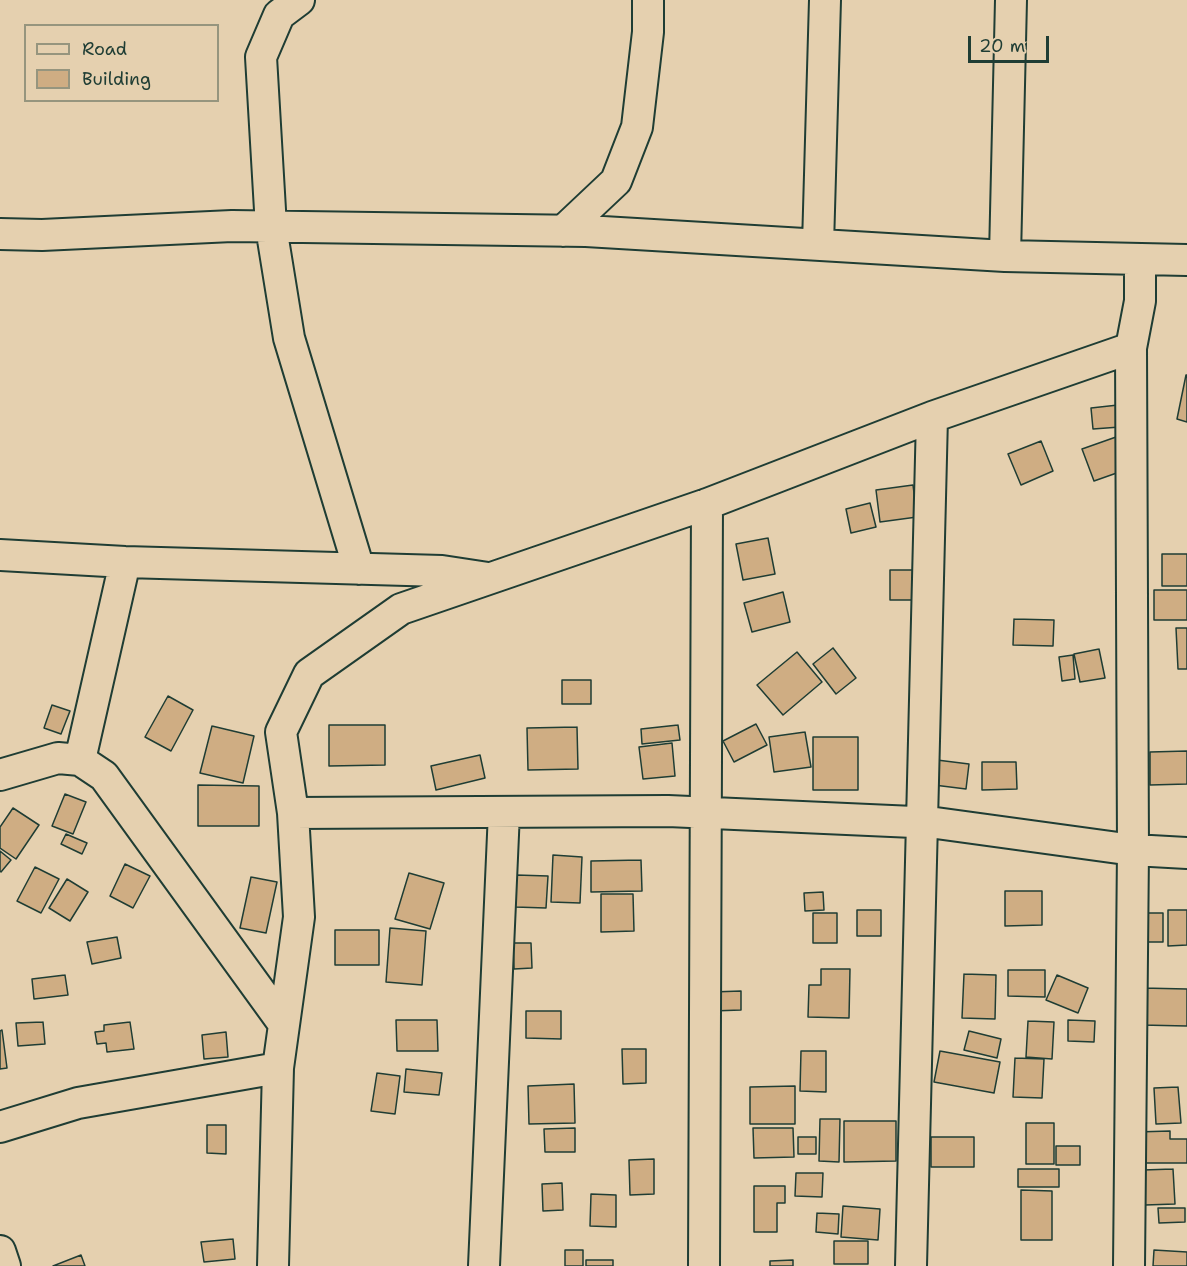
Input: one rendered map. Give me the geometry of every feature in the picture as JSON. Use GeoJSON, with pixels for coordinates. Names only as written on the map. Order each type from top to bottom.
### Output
{"type":"FeatureCollection","features":[{"type":"Feature","properties":{"kind":"street"},"geometry":{"type":"LineString","coordinates":[[299,0],[279,15],[261,57],[271,227],[289,338],[359,568]]}},
{"type":"Feature","properties":{"kind":"street"},"geometry":{"type":"LineString","coordinates":[[563,231],[616,181],[637,127],[648,32],[648,0]]}},
{"type":"Feature","properties":{"kind":"street"},"geometry":{"type":"LineString","coordinates":[[818,245],[825,0]]}},
{"type":"Feature","properties":{"kind":"street"},"geometry":{"type":"LineString","coordinates":[[1005,256],[1011,0]]}},
{"type":"Feature","properties":{"kind":"street"},"geometry":{"type":"LineString","coordinates":[[0,234],[42,235],[232,226],[563,231],[1005,256],[1187,260]]}},
{"type":"Feature","properties":{"kind":"street"},"geometry":{"type":"LineString","coordinates":[[1129,1266],[1133,850],[1131,348],[1140,301],[1140,260]]}},
{"type":"Feature","properties":{"kind":"street"},"geometry":{"type":"LineString","coordinates":[[273,1266],[278,1068],[298,917],[293,813],[281,732],[309,674],[401,609],[707,504],[932,417],[1131,348]]}},
{"type":"Feature","properties":{"kind":"street"},"geometry":{"type":"LineString","coordinates":[[911,1266],[932,417]]}},
{"type":"Feature","properties":{"kind":"street"},"geometry":{"type":"LineString","coordinates":[[704,1266],[707,504]]}},
{"type":"Feature","properties":{"kind":"street"},"geometry":{"type":"LineString","coordinates":[[0,555],[125,562],[442,571],[492,578]]}},
{"type":"Feature","properties":{"kind":"street"},"geometry":{"type":"LineString","coordinates":[[80,759],[125,562]]}},
{"type":"Feature","properties":{"kind":"street"},"geometry":{"type":"LineString","coordinates":[[0,775],[58,758],[80,759],[104,776],[283,1023]]}},
{"type":"Feature","properties":{"kind":"street"},"geometry":{"type":"LineString","coordinates":[[293,813],[668,811],[921,823],[1133,850],[1187,853]]}},
{"type":"Feature","properties":{"kind":"street"},"geometry":{"type":"LineString","coordinates":[[484,1266],[504,812]]}},
{"type":"Feature","properties":{"kind":"street"},"geometry":{"type":"LineString","coordinates":[[0,1127],[78,1103],[278,1068]]}},
{"type":"Feature","properties":{"kind":"street"},"geometry":{"type":"LineString","coordinates":[[0,1251],[5,1266]]}},
{"type":"Feature","properties":{"kind":"building"},"geometry":{"type":"Polygon","coordinates":[[[1187,375],[1187,422],[1177,419],[1187,375]]]}},
{"type":"Feature","properties":{"kind":"building"},"geometry":{"type":"Polygon","coordinates":[[[1118,405],[1120,427],[1093,429],[1091,408],[1118,405]]]}},
{"type":"Feature","properties":{"kind":"building"},"geometry":{"type":"Polygon","coordinates":[[[1116,437],[1128,469],[1094,481],[1082,449],[1116,437]]]}},
{"type":"Feature","properties":{"kind":"building"},"geometry":{"type":"Polygon","coordinates":[[[1041,441],[1053,471],[1021,485],[1008,454],[1041,441]]]}},
{"type":"Feature","properties":{"kind":"building"},"geometry":{"type":"Polygon","coordinates":[[[913,485],[917,517],[880,522],[876,490],[913,485]]]}},
{"type":"Feature","properties":{"kind":"building"},"geometry":{"type":"Polygon","coordinates":[[[870,503],[876,527],[851,533],[846,509],[870,503]]]}},
{"type":"Feature","properties":{"kind":"building"},"geometry":{"type":"Polygon","coordinates":[[[768,538],[775,574],[743,580],[736,544],[768,538]]]}},
{"type":"Feature","properties":{"kind":"building"},"geometry":{"type":"Polygon","coordinates":[[[1162,554],[1187,554],[1187,586],[1162,586],[1162,554]]]}},
{"type":"Feature","properties":{"kind":"building"},"geometry":{"type":"Polygon","coordinates":[[[890,570],[920,570],[920,600],[890,600],[890,570]]]}},
{"type":"Feature","properties":{"kind":"building"},"geometry":{"type":"Polygon","coordinates":[[[1154,590],[1187,590],[1187,620],[1154,620],[1154,590]]]}},
{"type":"Feature","properties":{"kind":"building"},"geometry":{"type":"Polygon","coordinates":[[[783,592],[790,622],[752,632],[744,603],[783,592]]]}},
{"type":"Feature","properties":{"kind":"building"},"geometry":{"type":"Polygon","coordinates":[[[1014,619],[1054,620],[1053,646],[1013,645],[1014,619]]]}},
{"type":"Feature","properties":{"kind":"building"},"geometry":{"type":"Polygon","coordinates":[[[1176,628],[1187,628],[1187,669],[1178,669],[1176,628]]]}},
{"type":"Feature","properties":{"kind":"building"},"geometry":{"type":"Polygon","coordinates":[[[833,648],[856,678],[836,694],[813,664],[833,648]]]}},
{"type":"Feature","properties":{"kind":"building"},"geometry":{"type":"Polygon","coordinates":[[[1099,649],[1105,678],[1080,682],[1074,654],[1099,649]]]}},
{"type":"Feature","properties":{"kind":"building"},"geometry":{"type":"Polygon","coordinates":[[[797,652],[822,682],[783,715],[757,685],[797,652]]]}},
{"type":"Feature","properties":{"kind":"building"},"geometry":{"type":"Polygon","coordinates":[[[1073,655],[1075,679],[1062,681],[1059,657],[1073,655]]]}},
{"type":"Feature","properties":{"kind":"building"},"geometry":{"type":"Polygon","coordinates":[[[562,680],[591,680],[591,704],[562,704],[562,680]]]}},
{"type":"Feature","properties":{"kind":"building"},"geometry":{"type":"Polygon","coordinates":[[[168,696],[193,710],[171,751],[145,737],[168,696]]]}},
{"type":"Feature","properties":{"kind":"building"},"geometry":{"type":"Polygon","coordinates":[[[52,705],[70,711],[61,734],[44,728],[52,705]]]}},
{"type":"Feature","properties":{"kind":"building"},"geometry":{"type":"Polygon","coordinates":[[[756,724],[767,745],[734,762],[723,741],[756,724]]]}},
{"type":"Feature","properties":{"kind":"building"},"geometry":{"type":"Polygon","coordinates":[[[329,725],[385,725],[385,765],[329,766],[329,725]]]}},
{"type":"Feature","properties":{"kind":"building"},"geometry":{"type":"Polygon","coordinates":[[[678,725],[680,740],[642,744],[641,729],[678,725]]]}},
{"type":"Feature","properties":{"kind":"building"},"geometry":{"type":"Polygon","coordinates":[[[212,726],[254,736],[243,783],[200,773],[212,726]]]}},
{"type":"Feature","properties":{"kind":"building"},"geometry":{"type":"Polygon","coordinates":[[[577,727],[578,769],[528,770],[527,728],[577,727]]]}},
{"type":"Feature","properties":{"kind":"building"},"geometry":{"type":"Polygon","coordinates":[[[805,732],[811,767],[774,772],[769,737],[805,732]]]}},
{"type":"Feature","properties":{"kind":"building"},"geometry":{"type":"Polygon","coordinates":[[[813,737],[858,737],[858,790],[813,790],[813,737]]]}},
{"type":"Feature","properties":{"kind":"building"},"geometry":{"type":"Polygon","coordinates":[[[672,743],[675,776],[643,779],[639,747],[672,743]]]}},
{"type":"Feature","properties":{"kind":"building"},"geometry":{"type":"Polygon","coordinates":[[[1187,751],[1187,784],[1150,785],[1150,752],[1187,751]]]}},
{"type":"Feature","properties":{"kind":"building"},"geometry":{"type":"Polygon","coordinates":[[[480,755],[485,778],[436,790],[431,766],[480,755]]]}},
{"type":"Feature","properties":{"kind":"building"},"geometry":{"type":"Polygon","coordinates":[[[937,760],[969,764],[966,789],[934,785],[937,760]]]}},
{"type":"Feature","properties":{"kind":"building"},"geometry":{"type":"Polygon","coordinates":[[[982,762],[1016,762],[1017,789],[982,790],[982,762]]]}},
{"type":"Feature","properties":{"kind":"building"},"geometry":{"type":"Polygon","coordinates":[[[198,785],[259,786],[259,826],[198,826],[198,785]]]}},
{"type":"Feature","properties":{"kind":"building"},"geometry":{"type":"Polygon","coordinates":[[[65,794],[86,802],[73,834],[52,826],[65,794]]]}},
{"type":"Feature","properties":{"kind":"building"},"geometry":{"type":"Polygon","coordinates":[[[13,808],[39,825],[16,859],[0,848],[0,827],[13,808]]]}},
{"type":"Feature","properties":{"kind":"building"},"geometry":{"type":"Polygon","coordinates":[[[66,834],[87,843],[82,854],[61,844],[66,834]]]}},
{"type":"Feature","properties":{"kind":"building"},"geometry":{"type":"Polygon","coordinates":[[[0,851],[11,860],[1,872],[0,871],[0,851]]]}},
{"type":"Feature","properties":{"kind":"building"},"geometry":{"type":"Polygon","coordinates":[[[553,855],[582,857],[580,903],[551,902],[553,855]]]}},
{"type":"Feature","properties":{"kind":"building"},"geometry":{"type":"Polygon","coordinates":[[[641,860],[642,891],[591,892],[591,861],[641,860]]]}},
{"type":"Feature","properties":{"kind":"building"},"geometry":{"type":"Polygon","coordinates":[[[125,864],[150,876],[133,908],[110,896],[125,864]]]}},
{"type":"Feature","properties":{"kind":"building"},"geometry":{"type":"Polygon","coordinates":[[[35,867],[59,879],[41,913],[17,901],[35,867]]]}},
{"type":"Feature","properties":{"kind":"building"},"geometry":{"type":"Polygon","coordinates":[[[409,873],[444,883],[430,929],[395,919],[409,873]]]}},
{"type":"Feature","properties":{"kind":"building"},"geometry":{"type":"Polygon","coordinates":[[[516,875],[548,876],[546,908],[515,907],[516,875]]]}},
{"type":"Feature","properties":{"kind":"building"},"geometry":{"type":"Polygon","coordinates":[[[251,877],[277,882],[266,933],[240,928],[251,877]]]}},
{"type":"Feature","properties":{"kind":"building"},"geometry":{"type":"Polygon","coordinates":[[[67,879],[88,892],[70,921],[49,908],[67,879]]]}},
{"type":"Feature","properties":{"kind":"building"},"geometry":{"type":"Polygon","coordinates":[[[1005,891],[1042,891],[1042,925],[1005,926],[1005,891]]]}},
{"type":"Feature","properties":{"kind":"building"},"geometry":{"type":"Polygon","coordinates":[[[823,892],[824,910],[805,911],[804,893],[823,892]]]}},
{"type":"Feature","properties":{"kind":"building"},"geometry":{"type":"Polygon","coordinates":[[[601,894],[633,894],[634,931],[601,932],[601,894]]]}},
{"type":"Feature","properties":{"kind":"building"},"geometry":{"type":"Polygon","coordinates":[[[857,910],[881,910],[881,936],[857,936],[857,910]]]}},
{"type":"Feature","properties":{"kind":"building"},"geometry":{"type":"Polygon","coordinates":[[[1168,910],[1187,910],[1187,945],[1168,946],[1168,910]]]}},
{"type":"Feature","properties":{"kind":"building"},"geometry":{"type":"Polygon","coordinates":[[[813,913],[837,913],[837,943],[813,943],[813,913]]]}},
{"type":"Feature","properties":{"kind":"building"},"geometry":{"type":"Polygon","coordinates":[[[1139,913],[1163,913],[1163,942],[1140,942],[1139,913]]]}},
{"type":"Feature","properties":{"kind":"building"},"geometry":{"type":"Polygon","coordinates":[[[390,928],[426,931],[422,985],[386,982],[390,928]]]}},
{"type":"Feature","properties":{"kind":"building"},"geometry":{"type":"Polygon","coordinates":[[[335,930],[379,930],[379,965],[335,965],[335,930]]]}},
{"type":"Feature","properties":{"kind":"building"},"geometry":{"type":"Polygon","coordinates":[[[117,937],[121,958],[92,964],[87,942],[117,937]]]}},
{"type":"Feature","properties":{"kind":"building"},"geometry":{"type":"Polygon","coordinates":[[[513,943],[531,943],[532,968],[514,969],[513,943]]]}},
{"type":"Feature","properties":{"kind":"building"},"geometry":{"type":"Polygon","coordinates":[[[821,969],[850,969],[849,1018],[808,1017],[809,985],[821,985],[821,969]]]}},
{"type":"Feature","properties":{"kind":"building"},"geometry":{"type":"Polygon","coordinates":[[[1008,970],[1045,970],[1045,997],[1008,996],[1008,970]]]}},
{"type":"Feature","properties":{"kind":"building"},"geometry":{"type":"Polygon","coordinates":[[[964,974],[996,975],[995,1019],[962,1018],[964,974]]]}},
{"type":"Feature","properties":{"kind":"building"},"geometry":{"type":"Polygon","coordinates":[[[65,975],[68,995],[34,999],[32,979],[65,975]]]}},
{"type":"Feature","properties":{"kind":"building"},"geometry":{"type":"Polygon","coordinates":[[[1057,975],[1088,988],[1078,1013],[1046,1000],[1057,975]]]}},
{"type":"Feature","properties":{"kind":"building"},"geometry":{"type":"Polygon","coordinates":[[[1142,988],[1187,989],[1187,1026],[1141,1025],[1142,988]]]}},
{"type":"Feature","properties":{"kind":"building"},"geometry":{"type":"Polygon","coordinates":[[[741,991],[741,1010],[712,1011],[712,992],[741,991]]]}},
{"type":"Feature","properties":{"kind":"building"},"geometry":{"type":"Polygon","coordinates":[[[526,1011],[561,1011],[561,1039],[526,1038],[526,1011]]]}},
{"type":"Feature","properties":{"kind":"building"},"geometry":{"type":"Polygon","coordinates":[[[396,1020],[437,1020],[438,1051],[397,1051],[396,1020]]]}},
{"type":"Feature","properties":{"kind":"building"},"geometry":{"type":"Polygon","coordinates":[[[1068,1020],[1095,1021],[1094,1042],[1068,1041],[1068,1020]]]}},
{"type":"Feature","properties":{"kind":"building"},"geometry":{"type":"Polygon","coordinates":[[[1028,1021],[1054,1022],[1052,1059],[1026,1057],[1028,1021]]]}},
{"type":"Feature","properties":{"kind":"building"},"geometry":{"type":"Polygon","coordinates":[[[43,1022],[45,1044],[18,1046],[16,1023],[43,1022]]]}},
{"type":"Feature","properties":{"kind":"building"},"geometry":{"type":"Polygon","coordinates":[[[130,1022],[134,1049],[107,1052],[106,1043],[97,1044],[95,1032],[104,1031],[104,1025],[130,1022]]]}},
{"type":"Feature","properties":{"kind":"building"},"geometry":{"type":"Polygon","coordinates":[[[2,1030],[7,1068],[0,1069],[0,1031],[2,1030]]]}},
{"type":"Feature","properties":{"kind":"building"},"geometry":{"type":"Polygon","coordinates":[[[969,1031],[1001,1039],[997,1058],[964,1050],[969,1031]]]}},
{"type":"Feature","properties":{"kind":"building"},"geometry":{"type":"Polygon","coordinates":[[[226,1032],[228,1057],[204,1059],[202,1035],[226,1032]]]}},
{"type":"Feature","properties":{"kind":"building"},"geometry":{"type":"Polygon","coordinates":[[[622,1049],[646,1049],[646,1083],[623,1084],[622,1049]]]}},
{"type":"Feature","properties":{"kind":"building"},"geometry":{"type":"Polygon","coordinates":[[[801,1051],[826,1051],[826,1092],[800,1091],[801,1051]]]}},
{"type":"Feature","properties":{"kind":"building"},"geometry":{"type":"Polygon","coordinates":[[[940,1051],[1000,1062],[994,1093],[934,1082],[940,1051]]]}},
{"type":"Feature","properties":{"kind":"building"},"geometry":{"type":"Polygon","coordinates":[[[1015,1058],[1044,1059],[1042,1098],[1013,1097],[1015,1058]]]}},
{"type":"Feature","properties":{"kind":"building"},"geometry":{"type":"Polygon","coordinates":[[[406,1069],[442,1073],[439,1095],[404,1092],[406,1069]]]}},
{"type":"Feature","properties":{"kind":"building"},"geometry":{"type":"Polygon","coordinates":[[[377,1073],[400,1076],[395,1114],[371,1111],[377,1073]]]}},
{"type":"Feature","properties":{"kind":"building"},"geometry":{"type":"Polygon","coordinates":[[[574,1084],[575,1123],[529,1124],[528,1086],[574,1084]]]}},
{"type":"Feature","properties":{"kind":"building"},"geometry":{"type":"Polygon","coordinates":[[[795,1086],[795,1124],[750,1124],[750,1087],[795,1086]]]}},
{"type":"Feature","properties":{"kind":"building"},"geometry":{"type":"Polygon","coordinates":[[[1178,1087],[1181,1123],[1156,1124],[1154,1088],[1178,1087]]]}},
{"type":"Feature","properties":{"kind":"building"},"geometry":{"type":"Polygon","coordinates":[[[820,1119],[840,1119],[839,1162],[819,1161],[820,1119]]]}},
{"type":"Feature","properties":{"kind":"building"},"geometry":{"type":"Polygon","coordinates":[[[844,1121],[896,1121],[896,1161],[844,1162],[844,1121]]]}},
{"type":"Feature","properties":{"kind":"building"},"geometry":{"type":"Polygon","coordinates":[[[1026,1123],[1054,1123],[1054,1164],[1026,1164],[1026,1123]]]}},
{"type":"Feature","properties":{"kind":"building"},"geometry":{"type":"Polygon","coordinates":[[[207,1125],[226,1125],[226,1154],[207,1153],[207,1125]]]}},
{"type":"Feature","properties":{"kind":"building"},"geometry":{"type":"Polygon","coordinates":[[[575,1128],[575,1152],[545,1152],[544,1129],[575,1128]]]}},
{"type":"Feature","properties":{"kind":"building"},"geometry":{"type":"Polygon","coordinates":[[[753,1128],[793,1128],[794,1157],[754,1158],[753,1128]]]}},
{"type":"Feature","properties":{"kind":"building"},"geometry":{"type":"Polygon","coordinates":[[[1170,1131],[1170,1139],[1187,1139],[1187,1163],[1137,1163],[1136,1132],[1170,1131]]]}},
{"type":"Feature","properties":{"kind":"building"},"geometry":{"type":"Polygon","coordinates":[[[798,1137],[816,1137],[816,1154],[798,1154],[798,1137]]]}},
{"type":"Feature","properties":{"kind":"building"},"geometry":{"type":"Polygon","coordinates":[[[931,1137],[974,1137],[974,1167],[931,1167],[931,1137]]]}},
{"type":"Feature","properties":{"kind":"building"},"geometry":{"type":"Polygon","coordinates":[[[1056,1146],[1080,1146],[1080,1165],[1056,1165],[1056,1146]]]}},
{"type":"Feature","properties":{"kind":"building"},"geometry":{"type":"Polygon","coordinates":[[[654,1159],[654,1194],[630,1195],[629,1160],[654,1159]]]}},
{"type":"Feature","properties":{"kind":"building"},"geometry":{"type":"Polygon","coordinates":[[[1018,1169],[1059,1169],[1059,1187],[1018,1187],[1018,1169]]]}},
{"type":"Feature","properties":{"kind":"building"},"geometry":{"type":"Polygon","coordinates":[[[1173,1169],[1175,1204],[1145,1205],[1143,1170],[1173,1169]]]}},
{"type":"Feature","properties":{"kind":"building"},"geometry":{"type":"Polygon","coordinates":[[[796,1173],[823,1173],[822,1197],[795,1196],[796,1173]]]}},
{"type":"Feature","properties":{"kind":"building"},"geometry":{"type":"Polygon","coordinates":[[[562,1183],[563,1210],[543,1211],[542,1184],[562,1183]]]}},
{"type":"Feature","properties":{"kind":"building"},"geometry":{"type":"Polygon","coordinates":[[[754,1186],[785,1186],[785,1203],[777,1203],[777,1232],[754,1232],[754,1186]]]}},
{"type":"Feature","properties":{"kind":"building"},"geometry":{"type":"Polygon","coordinates":[[[1021,1190],[1052,1191],[1052,1240],[1021,1240],[1021,1190]]]}},
{"type":"Feature","properties":{"kind":"building"},"geometry":{"type":"Polygon","coordinates":[[[591,1194],[616,1195],[616,1227],[590,1226],[591,1194]]]}},
{"type":"Feature","properties":{"kind":"building"},"geometry":{"type":"Polygon","coordinates":[[[843,1206],[880,1209],[878,1240],[841,1237],[843,1206]]]}},
{"type":"Feature","properties":{"kind":"building"},"geometry":{"type":"Polygon","coordinates":[[[1158,1208],[1185,1208],[1185,1222],[1159,1223],[1158,1208]]]}},
{"type":"Feature","properties":{"kind":"building"},"geometry":{"type":"Polygon","coordinates":[[[817,1213],[839,1214],[838,1234],[816,1232],[817,1213]]]}},
{"type":"Feature","properties":{"kind":"building"},"geometry":{"type":"Polygon","coordinates":[[[233,1239],[235,1259],[204,1262],[201,1242],[233,1239]]]}},
{"type":"Feature","properties":{"kind":"building"},"geometry":{"type":"Polygon","coordinates":[[[834,1241],[868,1241],[868,1264],[834,1264],[834,1241]]]}},
{"type":"Feature","properties":{"kind":"building"},"geometry":{"type":"Polygon","coordinates":[[[565,1250],[583,1250],[583,1266],[565,1266],[565,1250]]]}},
{"type":"Feature","properties":{"kind":"building"},"geometry":{"type":"Polygon","coordinates":[[[1154,1250],[1187,1252],[1187,1266],[1153,1266],[1154,1250]]]}},
{"type":"Feature","properties":{"kind":"building"},"geometry":{"type":"Polygon","coordinates":[[[81,1255],[85,1266],[53,1266],[81,1255]]]}},
{"type":"Feature","properties":{"kind":"building"},"geometry":{"type":"Polygon","coordinates":[[[586,1260],[613,1260],[613,1266],[586,1266],[586,1260]]]}},
{"type":"Feature","properties":{"kind":"building"},"geometry":{"type":"Polygon","coordinates":[[[793,1260],[793,1266],[770,1266],[770,1261],[793,1260]]]}}]}
